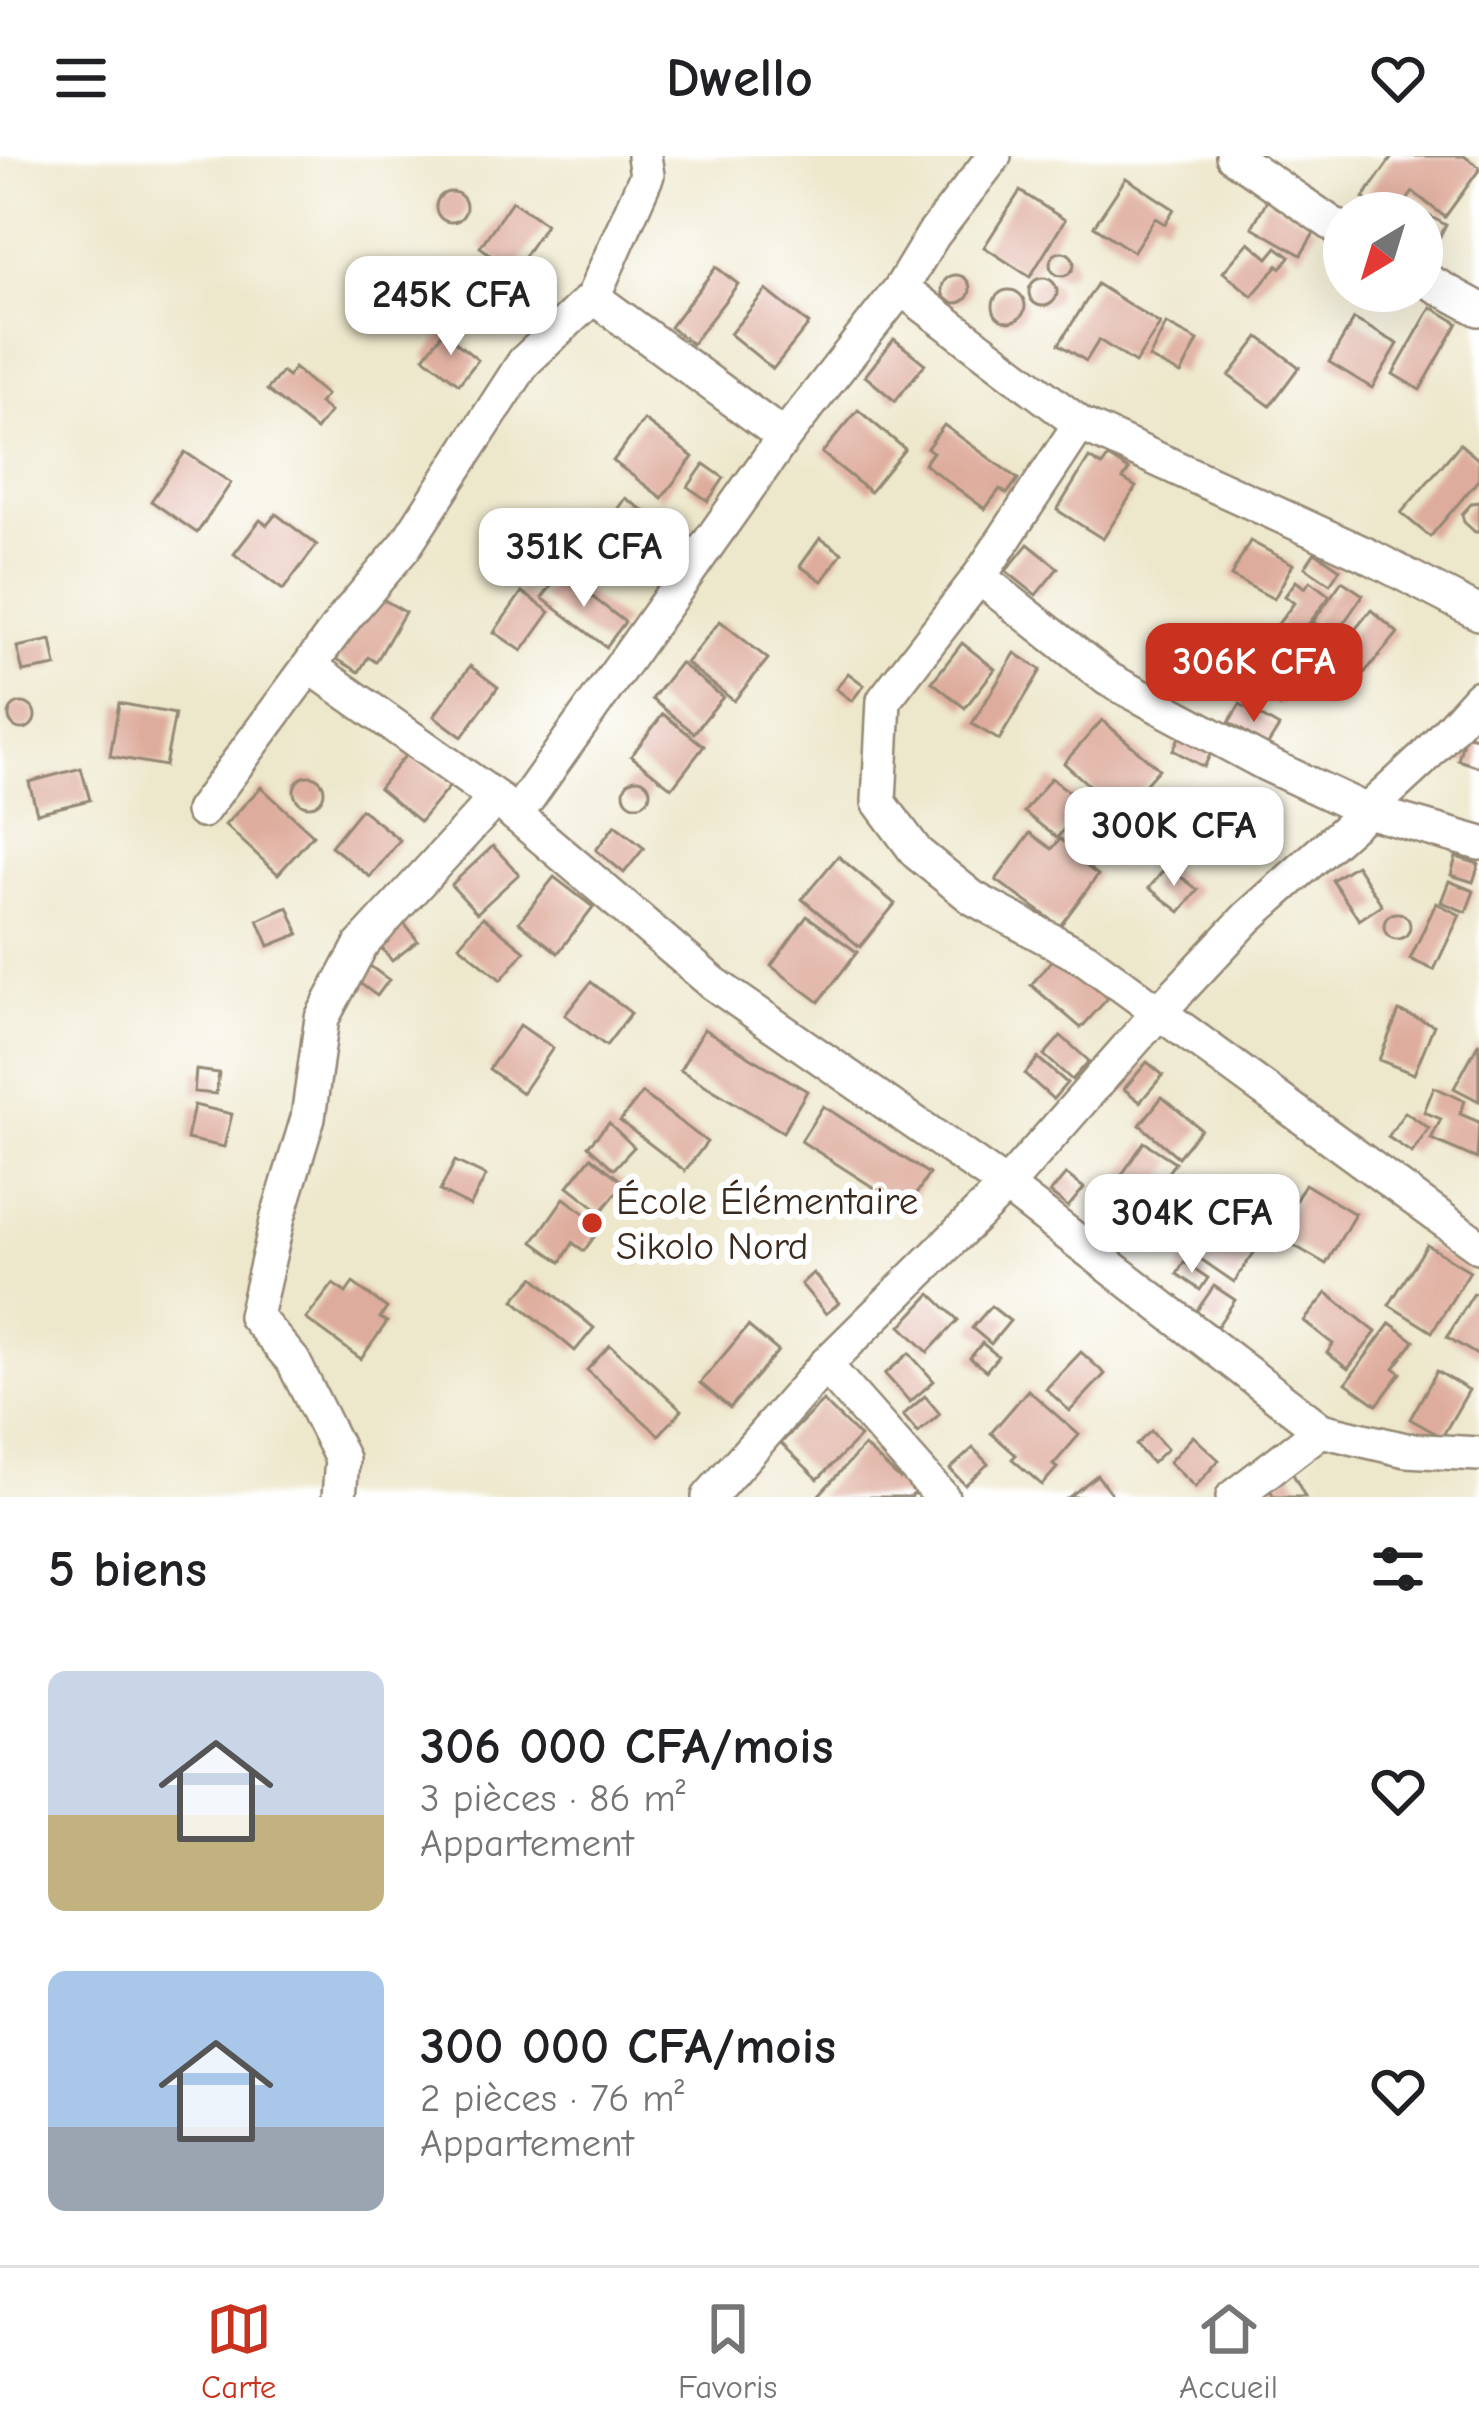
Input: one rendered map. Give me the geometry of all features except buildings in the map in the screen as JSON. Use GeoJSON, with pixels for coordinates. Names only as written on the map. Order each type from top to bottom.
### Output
{"type":"FeatureCollection","features":[{"type":"Feature","properties":{"kind":"street"},"geometry":{"type":"LineString","coordinates":[[202,811],[346,616],[405,546],[524,362],[593,298],[647,175],[644,156]]}},
{"type":"Feature","properties":{"kind":"street"},"geometry":{"type":"LineString","coordinates":[[339,1497],[342,1459],[292,1361],[255,1316],[308,1118],[322,1018],[361,945],[506,806],[901,288],[932,236],[994,156]]}},
{"type":"Feature","properties":{"kind":"street"},"geometry":{"type":"LineString","coordinates":[[1233,156],[1323,218]]}},
{"type":"Feature","properties":{"kind":"street"},"geometry":{"type":"LineString","coordinates":[[901,288],[1080,424],[1369,556],[1479,613]]}},
{"type":"Feature","properties":{"kind":"street"},"geometry":{"type":"LineString","coordinates":[[1443,289],[1479,309]]}},
{"type":"Feature","properties":{"kind":"street"},"geometry":{"type":"LineString","coordinates":[[593,298],[784,436]]}},
{"type":"Feature","properties":{"kind":"street"},"geometry":{"type":"LineString","coordinates":[[1080,424],[979,577],[884,700],[879,802],[917,853],[973,898],[1087,959],[1479,1246]]}},
{"type":"Feature","properties":{"kind":"street"},"geometry":{"type":"LineString","coordinates":[[979,577],[1108,679],[1266,764],[1366,811],[1479,843]]}},
{"type":"Feature","properties":{"kind":"street"},"geometry":{"type":"LineString","coordinates":[[311,668],[506,806],[713,982],[1006,1186],[1321,1430],[1406,1450],[1479,1454]]}},
{"type":"Feature","properties":{"kind":"street"},"geometry":{"type":"LineString","coordinates":[[709,1497],[825,1365],[1006,1186],[1248,917],[1422,760],[1479,696]]}},
{"type":"Feature","properties":{"kind":"street"},"geometry":{"type":"LineString","coordinates":[[825,1365],[942,1497]]}},
{"type":"Feature","properties":{"kind":"street"},"geometry":{"type":"LineString","coordinates":[[1238,1496],[1321,1430]]}},
{"type":"Feature","properties":{"kind":"place","name":"École Élémentaire Sikolo Nord"},"geometry":{"type":"Point","coordinates":[592,1223]}}]}
